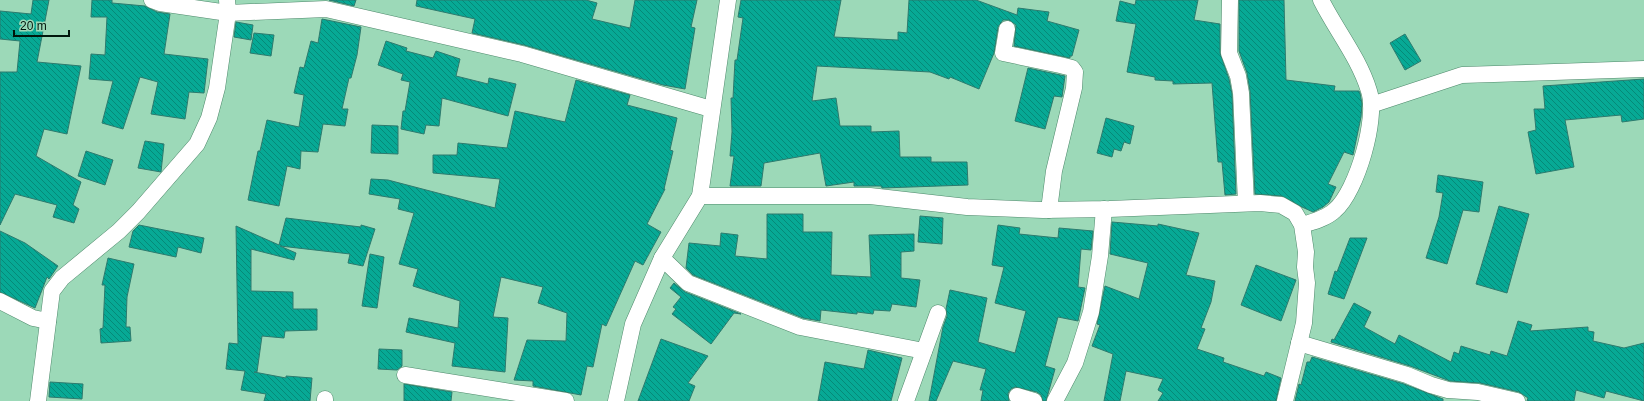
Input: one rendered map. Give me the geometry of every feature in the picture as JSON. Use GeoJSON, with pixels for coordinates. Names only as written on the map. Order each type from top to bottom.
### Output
{"type":"FeatureCollection","features":[{"type":"Feature","properties":{"kind":"street"},"geometry":{"type":"LineString","coordinates":[[152,0],[160,3],[326,9],[522,54],[711,109]]}},
{"type":"Feature","properties":{"kind":"street"},"geometry":{"type":"LineString","coordinates":[[616,401],[633,324],[662,258],[700,196],[711,109],[728,0]]}},
{"type":"Feature","properties":{"kind":"street"},"geometry":{"type":"LineString","coordinates":[[1230,0],[1229,53],[1238,76],[1241,93],[1246,203]]}},
{"type":"Feature","properties":{"kind":"street"},"geometry":{"type":"LineString","coordinates":[[1302,226],[1336,210],[1356,177],[1372,117],[1370,92],[1360,67],[1334,25],[1321,0]]}},
{"type":"Feature","properties":{"kind":"street"},"geometry":{"type":"LineString","coordinates":[[38,401],[52,291],[62,278],[128,222],[197,144],[209,118],[217,88],[227,6]]}},
{"type":"Feature","properties":{"kind":"street"},"geometry":{"type":"LineString","coordinates":[[1007,29],[1003,53],[1072,68],[1075,72],[1074,88],[1054,171],[1049,210]]}},
{"type":"Feature","properties":{"kind":"street"},"geometry":{"type":"LineString","coordinates":[[1371,105],[1462,75],[1644,69]]}},
{"type":"Feature","properties":{"kind":"street"},"geometry":{"type":"LineString","coordinates":[[700,196],[870,196],[967,207],[1049,210],[1246,203],[1281,205],[1295,213],[1302,226],[1306,252],[1305,267],[1307,283],[1304,323],[1285,401]]}},
{"type":"Feature","properties":{"kind":"street"},"geometry":{"type":"LineString","coordinates":[[1055,401],[1074,363],[1091,312],[1100,256],[1104,209]]}},
{"type":"Feature","properties":{"kind":"street"},"geometry":{"type":"LineString","coordinates":[[662,258],[688,283],[800,327],[924,351]]}},
{"type":"Feature","properties":{"kind":"street"},"geometry":{"type":"LineString","coordinates":[[0,301],[33,318],[48,321]]}},
{"type":"Feature","properties":{"kind":"street"},"geometry":{"type":"LineString","coordinates":[[906,401],[938,313]]}},
{"type":"Feature","properties":{"kind":"street"},"geometry":{"type":"LineString","coordinates":[[1299,343],[1407,375],[1448,390],[1478,392],[1517,401]]}},
{"type":"Feature","properties":{"kind":"street"},"geometry":{"type":"LineString","coordinates":[[405,374],[566,401]]}},
{"type":"Feature","properties":{"kind":"street"},"geometry":{"type":"LineString","coordinates":[[1017,396],[1034,401]]}},
{"type":"Feature","properties":{"kind":"building"},"geometry":{"type":"Polygon","coordinates":[[[33,0],[49,0],[37,62],[81,66],[67,134],[44,129],[36,156],[81,182],[73,205],[79,209],[74,223],[53,217],[57,205],[15,194],[0,225],[0,72],[17,72],[20,41],[0,39],[0,11],[31,14],[33,0]]]}},
{"type":"Feature","properties":{"kind":"building"},"geometry":{"type":"Polygon","coordinates":[[[92,0],[112,0],[112,3],[145,6],[157,12],[170,14],[164,54],[208,59],[204,93],[189,92],[185,119],[151,114],[158,82],[140,77],[123,129],[102,123],[113,81],[89,79],[91,54],[105,55],[107,17],[91,17],[92,0]]]}},
{"type":"Feature","properties":{"kind":"building"},"geometry":{"type":"Polygon","coordinates":[[[329,0],[356,0],[354,6],[329,0]]]}},
{"type":"Feature","properties":{"kind":"building"},"geometry":{"type":"Polygon","coordinates":[[[417,0],[586,0],[597,3],[592,19],[630,28],[635,0],[697,0],[691,27],[695,28],[685,89],[663,85],[524,45],[472,33],[475,19],[416,6],[417,0]]]}},
{"type":"Feature","properties":{"kind":"building"},"geometry":{"type":"Polygon","coordinates":[[[741,0],[841,0],[834,37],[898,40],[898,32],[907,33],[909,0],[976,0],[1017,15],[1018,8],[1049,12],[1047,21],[1079,30],[1072,56],[1070,56],[1070,58],[1014,46],[1016,25],[1009,20],[1003,20],[998,27],[994,53],[979,89],[950,77],[949,79],[930,72],[817,66],[812,101],[836,98],[840,126],[871,126],[871,132],[899,131],[900,157],[931,157],[931,162],[967,162],[968,185],[882,188],[881,186],[854,186],[854,182],[826,186],[820,153],[764,163],[761,186],[730,186],[734,156],[730,156],[732,132],[731,98],[733,98],[735,60],[737,60],[743,18],[738,17],[741,0]]]}},
{"type":"Feature","properties":{"kind":"building"},"geometry":{"type":"Polygon","coordinates":[[[1136,0],[1198,0],[1194,20],[1220,24],[1220,53],[1229,79],[1232,94],[1236,194],[1225,195],[1222,162],[1218,162],[1212,83],[1173,84],[1173,81],[1155,80],[1155,77],[1127,72],[1136,24],[1116,21],[1120,1],[1135,5],[1136,0]]]}},
{"type":"Feature","properties":{"kind":"building"},"geometry":{"type":"Polygon","coordinates":[[[1239,0],[1284,0],[1286,80],[1335,86],[1334,91],[1359,91],[1360,93],[1362,104],[1361,117],[1353,155],[1344,152],[1328,184],[1336,187],[1329,202],[1313,212],[1282,196],[1255,194],[1250,91],[1247,73],[1239,51],[1239,0]]]}},
{"type":"Feature","properties":{"kind":"building"},"geometry":{"type":"Polygon","coordinates":[[[322,19],[361,27],[357,55],[351,78],[349,78],[342,109],[348,109],[345,126],[323,124],[318,152],[301,151],[300,169],[287,166],[279,206],[248,200],[258,151],[260,151],[267,120],[299,127],[304,95],[294,93],[300,67],[304,68],[311,41],[318,43],[322,19]]]}},
{"type":"Feature","properties":{"kind":"building"},"geometry":{"type":"Polygon","coordinates":[[[236,22],[253,25],[251,40],[234,37],[236,22]]]}},
{"type":"Feature","properties":{"kind":"building"},"geometry":{"type":"Polygon","coordinates":[[[254,33],[274,35],[271,56],[250,53],[254,33]]]}},
{"type":"Feature","properties":{"kind":"building"},"geometry":{"type":"Polygon","coordinates":[[[1405,34],[1421,61],[1405,70],[1390,43],[1405,34]]]}},
{"type":"Feature","properties":{"kind":"building"},"geometry":{"type":"Polygon","coordinates":[[[386,41],[407,48],[406,51],[433,58],[436,51],[460,59],[456,76],[488,84],[489,78],[516,84],[508,116],[442,98],[439,126],[426,125],[424,134],[401,129],[403,111],[405,111],[410,82],[401,80],[403,74],[378,65],[386,41]]]}},
{"type":"Feature","properties":{"kind":"building"},"geometry":{"type":"Polygon","coordinates":[[[1028,68],[1065,76],[1062,97],[1054,96],[1045,129],[1015,121],[1028,68]]]}},
{"type":"Feature","properties":{"kind":"building"},"geometry":{"type":"Polygon","coordinates":[[[1644,79],[1644,119],[1622,122],[1621,115],[1565,120],[1574,167],[1536,174],[1528,132],[1536,130],[1534,109],[1545,109],[1543,86],[1644,79]]]}},
{"type":"Feature","properties":{"kind":"building"},"geometry":{"type":"Polygon","coordinates":[[[576,80],[630,95],[627,105],[677,118],[670,150],[673,151],[665,189],[647,224],[661,232],[643,265],[635,261],[606,326],[602,324],[593,367],[587,366],[581,395],[533,386],[533,381],[514,380],[527,340],[566,341],[567,313],[538,303],[543,287],[501,277],[493,317],[508,318],[505,372],[452,366],[455,343],[406,332],[409,318],[458,328],[460,301],[413,286],[418,269],[399,264],[414,213],[398,209],[400,199],[369,194],[371,179],[388,180],[495,208],[500,179],[433,173],[433,155],[457,155],[458,143],[507,148],[515,111],[565,122],[576,80]]]}},
{"type":"Feature","properties":{"kind":"building"},"geometry":{"type":"Polygon","coordinates":[[[1106,118],[1134,126],[1130,144],[1124,142],[1121,151],[1114,149],[1112,157],[1097,153],[1106,118]]]}},
{"type":"Feature","properties":{"kind":"building"},"geometry":{"type":"Polygon","coordinates":[[[372,125],[398,126],[398,154],[371,153],[372,125]]]}},
{"type":"Feature","properties":{"kind":"building"},"geometry":{"type":"Polygon","coordinates":[[[145,141],[164,144],[161,172],[138,168],[145,141]]]}},
{"type":"Feature","properties":{"kind":"building"},"geometry":{"type":"Polygon","coordinates":[[[86,151],[113,160],[105,185],[78,176],[86,151]]]}},
{"type":"Feature","properties":{"kind":"building"},"geometry":{"type":"Polygon","coordinates":[[[1438,175],[1483,182],[1479,212],[1463,210],[1447,264],[1426,258],[1439,217],[1443,193],[1436,192],[1438,175]]]}},
{"type":"Feature","properties":{"kind":"building"},"geometry":{"type":"Polygon","coordinates":[[[1499,206],[1529,214],[1507,293],[1476,284],[1499,206]]]}},
{"type":"Feature","properties":{"kind":"building"},"geometry":{"type":"Polygon","coordinates":[[[767,214],[803,214],[803,232],[832,232],[831,275],[871,277],[869,235],[914,234],[914,251],[901,252],[901,278],[920,280],[916,307],[892,304],[890,311],[874,310],[873,314],[857,312],[857,314],[821,310],[820,321],[803,318],[693,275],[686,268],[689,243],[720,246],[721,233],[738,235],[735,256],[767,259],[767,214]]]}},
{"type":"Feature","properties":{"kind":"building"},"geometry":{"type":"Polygon","coordinates":[[[920,216],[943,218],[942,244],[918,242],[920,216]]]}},
{"type":"Feature","properties":{"kind":"building"},"geometry":{"type":"Polygon","coordinates":[[[286,218],[361,227],[361,225],[375,229],[363,266],[348,263],[350,254],[280,246],[296,253],[294,260],[251,249],[251,291],[293,292],[293,309],[317,309],[317,330],[285,331],[284,338],[262,336],[257,372],[254,372],[286,378],[286,376],[312,378],[310,401],[264,401],[266,394],[241,390],[245,371],[226,369],[229,343],[238,344],[236,226],[279,245],[286,218]]]}},
{"type":"Feature","properties":{"kind":"building"},"geometry":{"type":"Polygon","coordinates":[[[1112,222],[1158,226],[1158,224],[1199,233],[1186,275],[1215,281],[1211,302],[1201,328],[1205,329],[1197,349],[1224,358],[1223,362],[1264,376],[1266,372],[1281,378],[1276,401],[1158,401],[1163,393],[1158,390],[1163,379],[1126,371],[1120,401],[1104,401],[1113,354],[1092,346],[1100,325],[1097,324],[1105,286],[1139,299],[1148,263],[1110,254],[1112,222]]]}},
{"type":"Feature","properties":{"kind":"building"},"geometry":{"type":"Polygon","coordinates":[[[139,225],[204,238],[201,253],[178,247],[176,257],[129,247],[133,231],[139,225]]]}},
{"type":"Feature","properties":{"kind":"building"},"geometry":{"type":"Polygon","coordinates":[[[998,225],[1020,228],[1019,234],[1058,238],[1059,228],[1093,231],[1091,250],[1081,249],[1078,287],[1085,288],[1078,321],[1058,317],[1045,366],[1055,369],[1046,401],[1043,401],[1041,395],[1037,392],[1015,387],[1008,393],[1009,401],[981,401],[983,390],[980,390],[986,369],[953,361],[936,401],[929,401],[943,327],[947,316],[946,309],[950,290],[987,298],[978,342],[1015,353],[1026,311],[995,303],[1004,267],[992,265],[998,225]]]}},
{"type":"Feature","properties":{"kind":"building"},"geometry":{"type":"Polygon","coordinates":[[[0,231],[25,243],[58,266],[49,279],[47,277],[35,308],[0,292],[0,231]]]}},
{"type":"Feature","properties":{"kind":"building"},"geometry":{"type":"Polygon","coordinates":[[[1350,238],[1367,238],[1344,299],[1328,294],[1335,271],[1337,272],[1350,238]]]}},
{"type":"Feature","properties":{"kind":"building"},"geometry":{"type":"Polygon","coordinates":[[[370,254],[384,257],[377,308],[362,306],[370,254]]]}},
{"type":"Feature","properties":{"kind":"building"},"geometry":{"type":"Polygon","coordinates":[[[108,258],[134,264],[127,297],[126,327],[130,327],[131,341],[101,343],[100,329],[103,328],[105,285],[102,285],[108,258]]]}},
{"type":"Feature","properties":{"kind":"building"},"geometry":{"type":"Polygon","coordinates":[[[1256,265],[1296,280],[1281,321],[1241,305],[1256,265]]]}},
{"type":"Feature","properties":{"kind":"building"},"geometry":{"type":"Polygon","coordinates":[[[674,283],[685,292],[741,314],[734,313],[711,344],[672,314],[676,309],[673,307],[681,297],[670,288],[674,283]]]}},
{"type":"Feature","properties":{"kind":"building"},"geometry":{"type":"Polygon","coordinates":[[[1354,303],[1371,312],[1364,327],[1395,344],[1399,335],[1451,362],[1454,352],[1459,354],[1461,346],[1490,355],[1491,351],[1507,356],[1518,321],[1532,325],[1530,331],[1588,327],[1588,331],[1594,332],[1593,341],[1624,348],[1644,343],[1644,401],[1606,391],[1604,398],[1576,390],[1574,401],[1527,401],[1528,398],[1519,392],[1480,383],[1450,381],[1410,366],[1331,342],[1332,339],[1334,340],[1354,303]]]}},
{"type":"Feature","properties":{"kind":"building"},"geometry":{"type":"Polygon","coordinates":[[[661,339],[708,356],[688,383],[695,386],[689,401],[638,401],[661,339]]]}},
{"type":"Feature","properties":{"kind":"building"},"geometry":{"type":"Polygon","coordinates":[[[379,349],[402,350],[402,366],[397,370],[378,369],[379,349]]]}},
{"type":"Feature","properties":{"kind":"building"},"geometry":{"type":"Polygon","coordinates":[[[868,350],[902,358],[891,401],[818,401],[825,362],[864,369],[868,350]]]}},
{"type":"Feature","properties":{"kind":"building"},"geometry":{"type":"Polygon","coordinates":[[[1312,357],[1404,384],[1443,399],[1443,401],[1295,401],[1307,362],[1310,362],[1312,357]]]}},
{"type":"Feature","properties":{"kind":"building"},"geometry":{"type":"Polygon","coordinates":[[[50,382],[83,384],[82,399],[49,397],[50,382]]]}},
{"type":"Feature","properties":{"kind":"building"},"geometry":{"type":"Polygon","coordinates":[[[404,384],[452,392],[451,401],[404,401],[404,384]]]}}]}
